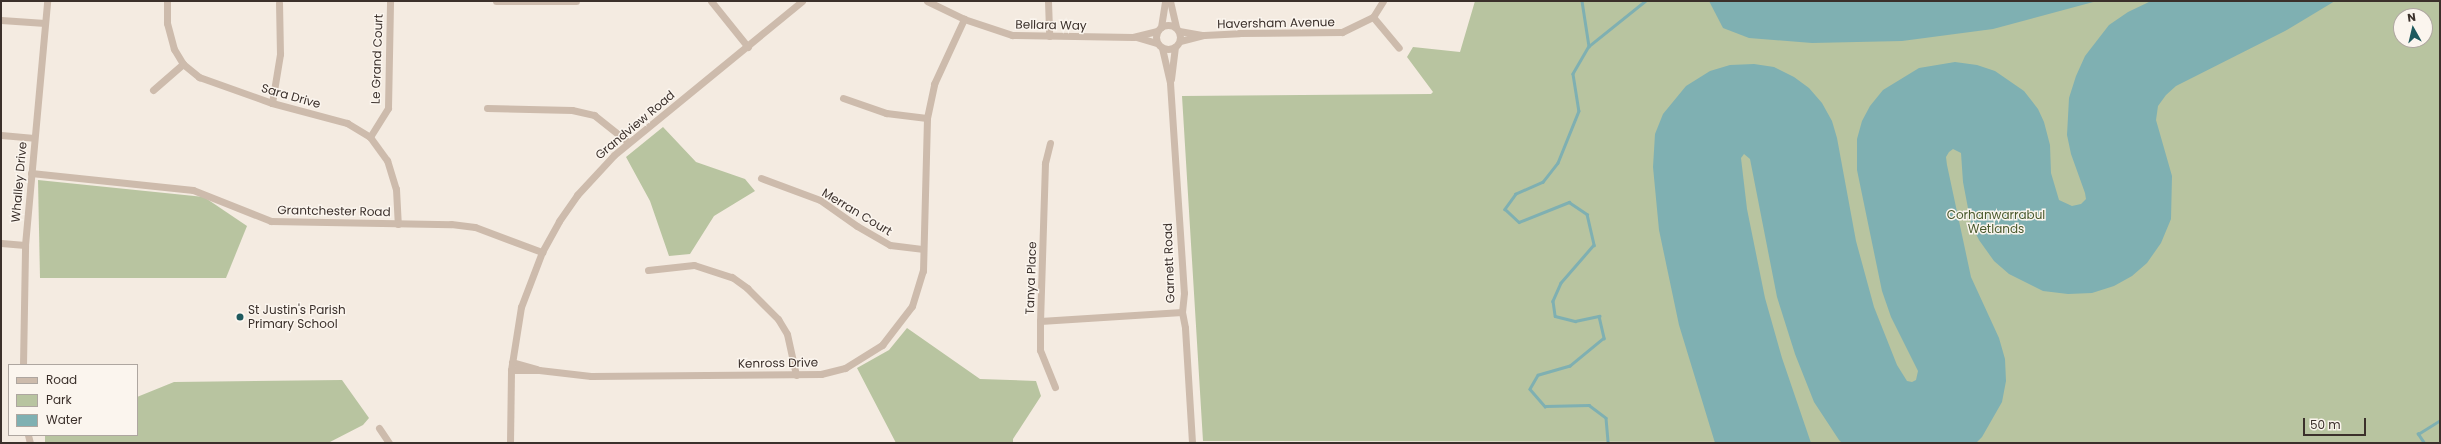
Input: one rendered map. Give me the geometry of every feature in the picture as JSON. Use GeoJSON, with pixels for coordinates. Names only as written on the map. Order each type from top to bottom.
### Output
{"type":"FeatureCollection","features":[{"type":"Feature","properties":{"kind":"street","name":"Whalley Drive"},"geometry":{"type":"LineString","coordinates":[[23,364],[25,245],[47,1]]}},
{"type":"Feature","properties":{"kind":"street","name":"Sara Drive"},"geometry":{"type":"LineString","coordinates":[[167,1],[169,35],[184,64],[212,82],[272,103],[347,123],[370,137],[389,167],[396,189],[398,224]]}},
{"type":"Feature","properties":{"kind":"street","name":"Le Grand Court"},"geometry":{"type":"LineString","coordinates":[[370,137],[388,108],[390,1]]}},
{"type":"Feature","properties":{"kind":"street"},"geometry":{"type":"LineString","coordinates":[[496,1],[576,1]]}},
{"type":"Feature","properties":{"kind":"street"},"geometry":{"type":"LineString","coordinates":[[711,1],[748,47]]}},
{"type":"Feature","properties":{"kind":"street","name":"Grandview Road"},"geometry":{"type":"LineString","coordinates":[[510,443],[511,370],[521,307],[542,252],[577,195],[628,142],[748,47],[802,1]]}},
{"type":"Feature","properties":{"kind":"street","name":"Bellara Way"},"geometry":{"type":"LineString","coordinates":[[926,1],[964,19],[1012,36],[1133,36],[1159,29]]}},
{"type":"Feature","properties":{"kind":"street"},"geometry":{"type":"LineString","coordinates":[[1048,1],[1049,36]]}},
{"type":"Feature","properties":{"kind":"street"},"geometry":{"type":"LineString","coordinates":[[1159,29],[1164,1]]}},
{"type":"Feature","properties":{"kind":"street"},"geometry":{"type":"LineString","coordinates":[[1170,1],[1177,29]]}},
{"type":"Feature","properties":{"kind":"street","name":"Haversham Avenue"},"geometry":{"type":"LineString","coordinates":[[1159,29],[1168,25],[1204,36],[1328,34],[1355,28],[1373,17],[1383,1]]}},
{"type":"Feature","properties":{"kind":"street"},"geometry":{"type":"LineString","coordinates":[[272,103],[280,54],[279,3]]}},
{"type":"Feature","properties":{"kind":"street"},"geometry":{"type":"LineString","coordinates":[[1373,17],[1399,48]]}},
{"type":"Feature","properties":{"kind":"street","name":"Kenross Drive"},"geometry":{"type":"LineString","coordinates":[[511,370],[538,370],[591,376],[821,374],[845,368],[882,345],[912,306],[923,271],[922,249],[927,118],[934,84],[964,19]]}},
{"type":"Feature","properties":{"kind":"street"},"geometry":{"type":"LineString","coordinates":[[1,20],[45,23]]}},
{"type":"Feature","properties":{"kind":"street","name":"Garnett Road"},"geometry":{"type":"LineString","coordinates":[[1159,29],[1159,46],[1170,82],[1184,293],[1182,312],[1185,328],[1192,443]]}},
{"type":"Feature","properties":{"kind":"street","name":"Garnett Road"},"geometry":{"type":"LineString","coordinates":[[1170,82],[1178,44],[1177,29]]}},
{"type":"Feature","properties":{"kind":"street","name":"Bellara Way"},"geometry":{"type":"LineString","coordinates":[[1133,36],[1159,46]]}},
{"type":"Feature","properties":{"kind":"street","name":"Haversham Avenue"},"geometry":{"type":"LineString","coordinates":[[1159,46],[1178,44],[1204,36]]}},
{"type":"Feature","properties":{"kind":"street"},"geometry":{"type":"LineString","coordinates":[[153,90],[184,64]]}},
{"type":"Feature","properties":{"kind":"street"},"geometry":{"type":"LineString","coordinates":[[843,98],[886,113],[927,118]]}},
{"type":"Feature","properties":{"kind":"street"},"geometry":{"type":"LineString","coordinates":[[487,108],[572,110],[594,115],[628,142]]}},
{"type":"Feature","properties":{"kind":"street"},"geometry":{"type":"LineString","coordinates":[[1,135],[34,138]]}},
{"type":"Feature","properties":{"kind":"street","name":"Tanya Place"},"geometry":{"type":"LineString","coordinates":[[1050,143],[1046,163],[1040,321],[1182,312]]}},
{"type":"Feature","properties":{"kind":"street","name":"Grantchester Road"},"geometry":{"type":"LineString","coordinates":[[32,174],[193,190],[271,221],[451,224],[475,227],[542,252]]}},
{"type":"Feature","properties":{"kind":"street","name":"Merran Court"},"geometry":{"type":"LineString","coordinates":[[761,178],[820,200],[857,226],[890,245],[922,249]]}},
{"type":"Feature","properties":{"kind":"street"},"geometry":{"type":"LineString","coordinates":[[1,242],[25,245]]}},
{"type":"Feature","properties":{"kind":"street"},"geometry":{"type":"LineString","coordinates":[[648,270],[694,265],[732,277],[747,288],[778,319],[787,334],[796,375]]}},
{"type":"Feature","properties":{"kind":"street"},"geometry":{"type":"LineString","coordinates":[[1040,321],[1040,350],[1054,387]]}},
{"type":"Feature","properties":{"kind":"street","name":"Kenross Drive"},"geometry":{"type":"LineString","coordinates":[[512,362],[538,370]]}},
{"type":"Feature","properties":{"kind":"street"},"geometry":{"type":"LineString","coordinates":[[379,428],[390,443]]}},
{"type":"Feature","properties":{"kind":"green space","name":"Corhanwarrabul Wetlands"},"geometry":{"type":"Polygon","coordinates":[[[1475,1],[2440,1],[2440,443],[1203,441],[1182,96],[1431,94],[1433,92],[1407,57],[1413,47],[1460,52],[1475,1]]]}},
{"type":"Feature","properties":{"kind":"green space"},"geometry":{"type":"Polygon","coordinates":[[[663,127],[696,162],[745,179],[755,191],[714,216],[690,254],[669,256],[650,201],[626,157],[663,127]]]}},
{"type":"Feature","properties":{"kind":"green space"},"geometry":{"type":"Polygon","coordinates":[[[38,180],[204,197],[247,226],[226,278],[40,278],[38,180]]]}},
{"type":"Feature","properties":{"kind":"green space"},"geometry":{"type":"Polygon","coordinates":[[[907,328],[980,379],[1036,381],[1041,396],[1013,439],[1013,443],[896,443],[857,368],[889,350],[907,328]]]}},
{"type":"Feature","properties":{"kind":"green space"},"geometry":{"type":"Polygon","coordinates":[[[342,380],[369,418],[363,425],[328,443],[45,443],[45,436],[138,436],[138,397],[174,382],[342,380]]]}},
{"type":"Feature","properties":{"kind":"water"},"geometry":{"type":"Polygon","coordinates":[[[1709,1],[2097,1],[1993,29],[1902,41],[1812,43],[1749,38],[1723,28],[1709,1]]]}},
{"type":"Feature","properties":{"kind":"water"},"geometry":{"type":"Polygon","coordinates":[[[2151,1],[2335,1],[2285,31],[2176,86],[2166,95],[2158,106],[2156,120],[2172,176],[2171,219],[2161,243],[2147,263],[2132,276],[2114,286],[2092,293],[2068,294],[2043,291],[2009,274],[1994,261],[1979,240],[1971,224],[1963,182],[1961,153],[1953,149],[1949,152],[1946,157],[1947,165],[1971,277],[1999,338],[2005,359],[2006,381],[2002,402],[1982,437],[1976,443],[1842,443],[1839,440],[1814,402],[1795,354],[1777,297],[1750,159],[1744,154],[1741,158],[1747,209],[1765,298],[1782,358],[1811,443],[1715,443],[1679,325],[1659,230],[1653,167],[1655,134],[1663,114],[1686,86],[1710,71],[1730,65],[1754,64],[1774,67],[1794,77],[1809,88],[1822,103],[1832,121],[1837,138],[1856,241],[1874,307],[1897,365],[1907,381],[1912,382],[1916,380],[1918,371],[1891,317],[1882,291],[1857,170],[1857,139],[1862,121],[1870,106],[1883,90],[1919,68],[1955,62],[1977,65],[1995,71],[2024,91],[2038,109],[2044,122],[2050,145],[2051,173],[2059,200],[2072,206],[2081,204],[2086,199],[2085,193],[2071,154],[2067,135],[2069,98],[2076,76],[2085,56],[2109,25],[2128,12],[2151,1]]]}},
{"type":"Feature","properties":{"kind":"waterway"},"geometry":{"type":"LineString","coordinates":[[1582,1],[1589,46],[1573,74],[1579,111],[1558,163],[1543,182],[1516,194],[1505,209],[1519,222],[1569,202],[1587,214],[1594,245],[1561,283],[1553,301],[1555,316],[1575,321],[1599,316],[1604,338],[1570,366],[1538,375],[1530,389],[1545,406],[1589,405],[1606,418],[1608,443]]}},
{"type":"Feature","properties":{"kind":"waterway"},"geometry":{"type":"LineString","coordinates":[[1589,46],[1645,1]]}},
{"type":"Feature","properties":{"kind":"waterway"},"geometry":{"type":"LineString","coordinates":[[2424,443],[2418,434],[2440,420]]}},
{"type":"Feature","properties":{"kind":"place","name":"St Justin's Parish Primary School"},"geometry":{"type":"Point","coordinates":[240,317]}}]}
